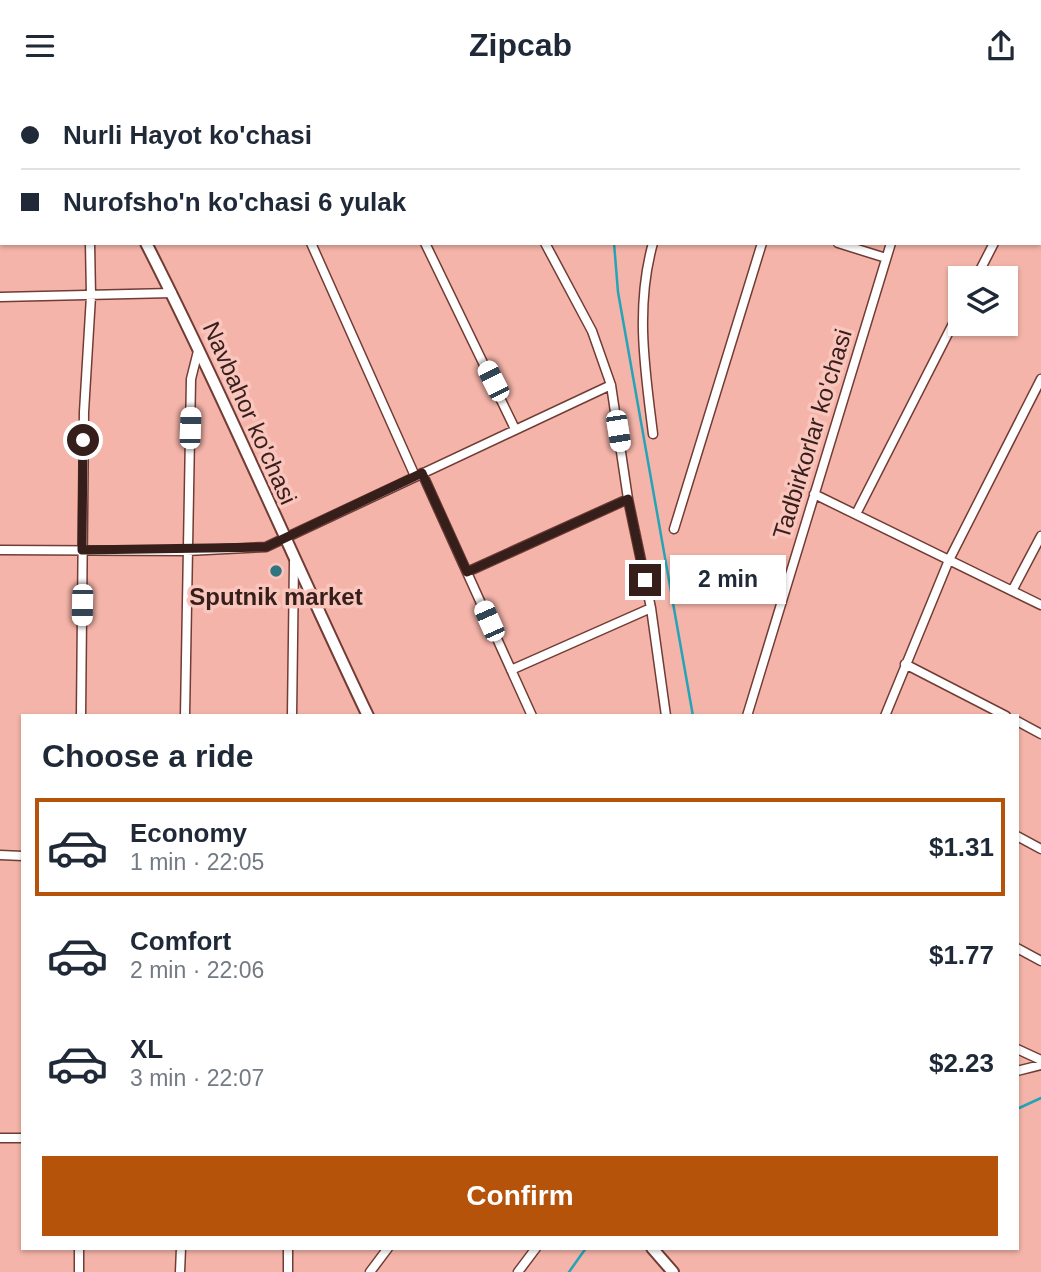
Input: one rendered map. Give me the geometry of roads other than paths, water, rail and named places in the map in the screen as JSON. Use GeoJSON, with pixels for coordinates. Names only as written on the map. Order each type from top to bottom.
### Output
{"type":"FeatureCollection","features":[{"type":"Feature","properties":{"kind":"main road","name":"Navbahor ko'chasi"},"geometry":{"type":"LineString","coordinates":[[147,245],[172,293],[294,562],[367,714]]}},
{"type":"Feature","properties":{"kind":"main road"},"geometry":{"type":"LineString","coordinates":[[654,1250],[673,1272]]}},
{"type":"Feature","properties":{"kind":"street"},"geometry":{"type":"LineString","coordinates":[[80,714],[84,412],[91,296],[90,245]]}},
{"type":"Feature","properties":{"kind":"street"},"geometry":{"type":"LineString","coordinates":[[312,245],[531,714]]}},
{"type":"Feature","properties":{"kind":"street"},"geometry":{"type":"LineString","coordinates":[[426,245],[516,429]]}},
{"type":"Feature","properties":{"kind":"street"},"geometry":{"type":"LineString","coordinates":[[546,245],[592,331],[611,386],[628,499],[651,608],[666,714]]}},
{"type":"Feature","properties":{"kind":"street"},"geometry":{"type":"LineString","coordinates":[[652,245],[647,265],[641,334],[653,434]]}},
{"type":"Feature","properties":{"kind":"street"},"geometry":{"type":"LineString","coordinates":[[674,529],[761,245]]}},
{"type":"Feature","properties":{"kind":"street"},"geometry":{"type":"LineString","coordinates":[[844,245],[886,258]]}},
{"type":"Feature","properties":{"kind":"street","name":"Tadbirkorlar ko'chasi"},"geometry":{"type":"LineString","coordinates":[[748,714],[890,245]]}},
{"type":"Feature","properties":{"kind":"street"},"geometry":{"type":"LineString","coordinates":[[982,266],[993,245]]}},
{"type":"Feature","properties":{"kind":"street"},"geometry":{"type":"LineString","coordinates":[[0,297],[172,293]]}},
{"type":"Feature","properties":{"kind":"street"},"geometry":{"type":"LineString","coordinates":[[856,514],[948,334]]}},
{"type":"Feature","properties":{"kind":"street"},"geometry":{"type":"LineString","coordinates":[[185,714],[191,379],[198,351]]}},
{"type":"Feature","properties":{"kind":"street"},"geometry":{"type":"LineString","coordinates":[[887,714],[949,560],[1041,379]]}},
{"type":"Feature","properties":{"kind":"street"},"geometry":{"type":"LineString","coordinates":[[0,550],[187,551],[266,547],[611,386]]}},
{"type":"Feature","properties":{"kind":"street"},"geometry":{"type":"LineString","coordinates":[[814,493],[1041,605]]}},
{"type":"Feature","properties":{"kind":"street"},"geometry":{"type":"LineString","coordinates":[[467,572],[628,499]]}},
{"type":"Feature","properties":{"kind":"street"},"geometry":{"type":"LineString","coordinates":[[1012,591],[1041,536]]}},
{"type":"Feature","properties":{"kind":"street"},"geometry":{"type":"LineString","coordinates":[[292,714],[294,562]]}},
{"type":"Feature","properties":{"kind":"street"},"geometry":{"type":"LineString","coordinates":[[511,670],[651,608]]}},
{"type":"Feature","properties":{"kind":"street"},"geometry":{"type":"LineString","coordinates":[[905,664],[1002,714]]}},
{"type":"Feature","properties":{"kind":"street"},"geometry":{"type":"LineString","coordinates":[[1019,722],[1041,734]]}},
{"type":"Feature","properties":{"kind":"street"},"geometry":{"type":"LineString","coordinates":[[1019,837],[1041,849]]}},
{"type":"Feature","properties":{"kind":"street"},"geometry":{"type":"LineString","coordinates":[[0,855],[21,856]]}},
{"type":"Feature","properties":{"kind":"street"},"geometry":{"type":"LineString","coordinates":[[1019,950],[1041,961]]}},
{"type":"Feature","properties":{"kind":"street"},"geometry":{"type":"LineString","coordinates":[[1019,1050],[1041,1062]]}},
{"type":"Feature","properties":{"kind":"street"},"geometry":{"type":"LineString","coordinates":[[1019,1070],[1041,1062]]}},
{"type":"Feature","properties":{"kind":"street"},"geometry":{"type":"LineString","coordinates":[[0,1138],[21,1138]]}},
{"type":"Feature","properties":{"kind":"street"},"geometry":{"type":"LineString","coordinates":[[79,1250],[79,1272]]}},
{"type":"Feature","properties":{"kind":"street"},"geometry":{"type":"LineString","coordinates":[[180,1250],[180,1272]]}},
{"type":"Feature","properties":{"kind":"street"},"geometry":{"type":"LineString","coordinates":[[288,1250],[288,1272]]}},
{"type":"Feature","properties":{"kind":"street"},"geometry":{"type":"LineString","coordinates":[[370,1272],[386,1250]]}},
{"type":"Feature","properties":{"kind":"street"},"geometry":{"type":"LineString","coordinates":[[518,1272],[534,1250]]}},
{"type":"Feature","properties":{"kind":"waterway"},"geometry":{"type":"LineString","coordinates":[[614,245],[618,292],[693,714]]}},
{"type":"Feature","properties":{"kind":"waterway"},"geometry":{"type":"LineString","coordinates":[[1019,1108],[1041,1098]]}},
{"type":"Feature","properties":{"kind":"waterway"},"geometry":{"type":"LineString","coordinates":[[569,1272],[585,1250]]}},
{"type":"Feature","properties":{"kind":"place","name":"Sputnik market"},"geometry":{"type":"Point","coordinates":[276,571]}}]}
